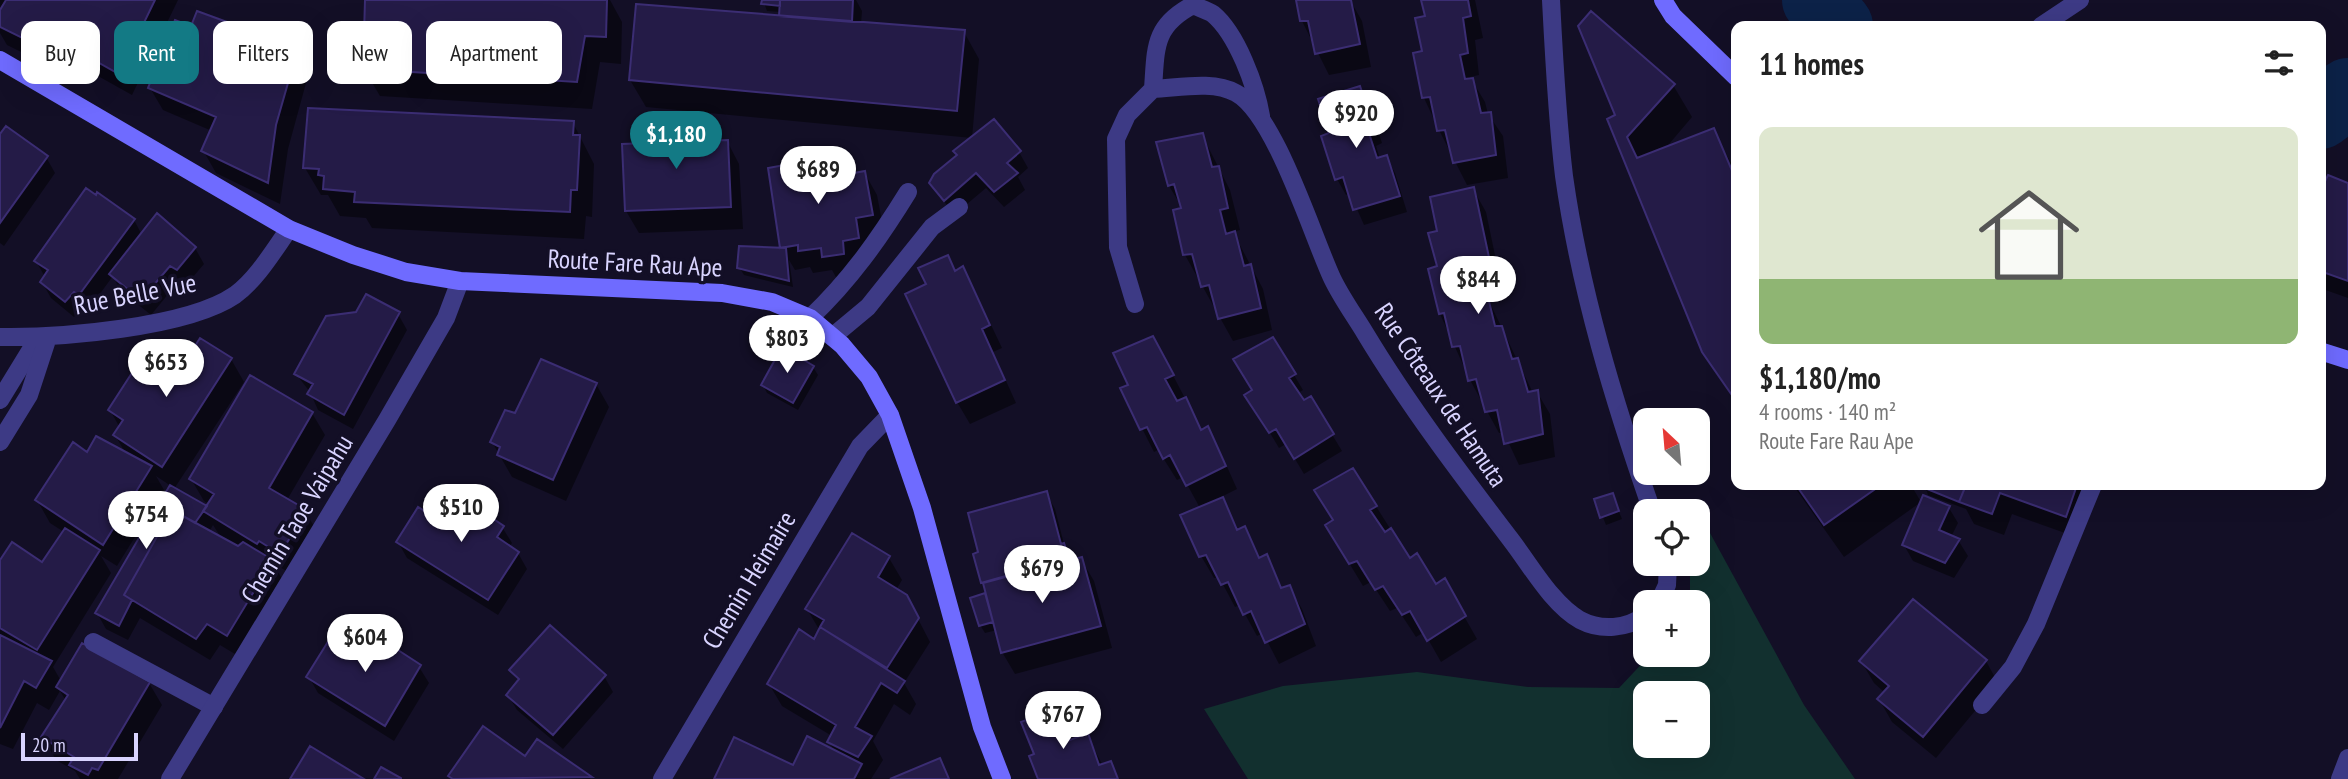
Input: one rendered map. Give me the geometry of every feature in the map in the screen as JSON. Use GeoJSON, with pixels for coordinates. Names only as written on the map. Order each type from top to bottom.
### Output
{"type":"FeatureCollection","features":[{"type":"Feature","properties":{"kind":"main road"},"geometry":{"type":"LineString","coordinates":[[1663,0],[1673,16],[1731,72]]}},
{"type":"Feature","properties":{"kind":"main road","name":"Route Fare Rau Ape"},"geometry":{"type":"LineString","coordinates":[[0,60],[289,229],[353,255],[406,272],[460,281],[722,293],[772,302],[810,318],[832,337],[869,377],[890,415],[922,508],[982,727],[1002,779]]}},
{"type":"Feature","properties":{"kind":"main road"},"geometry":{"type":"LineString","coordinates":[[2326,353],[2348,360]]}},
{"type":"Feature","properties":{"kind":"street"},"geometry":{"type":"LineString","coordinates":[[1551,0],[1564,176],[1585,284],[1615,405],[1648,499]]}},
{"type":"Feature","properties":{"kind":"street"},"geometry":{"type":"LineString","coordinates":[[2048,21],[2080,0]]}},
{"type":"Feature","properties":{"kind":"street","name":"Rue Côteaux de Hamuta"},"geometry":{"type":"LineString","coordinates":[[1261,116],[1237,93],[1217,87],[1153,89],[1155,49],[1161,30],[1174,15],[1193,5],[1212,14],[1229,34],[1257,90],[1261,116],[1333,280],[1428,430],[1508,536],[1554,596],[1581,620],[1599,627],[1619,627],[1633,621]]}},
{"type":"Feature","properties":{"kind":"street"},"geometry":{"type":"LineString","coordinates":[[1135,304],[1118,247],[1116,139],[1127,115],[1153,89]]}},
{"type":"Feature","properties":{"kind":"street"},"geometry":{"type":"LineString","coordinates":[[810,318],[843,287],[870,254],[908,192]]}},
{"type":"Feature","properties":{"kind":"street"},"geometry":{"type":"LineString","coordinates":[[832,337],[868,307],[932,227],[959,207]]}},
{"type":"Feature","properties":{"kind":"street","name":"Rue Belle Vue"},"geometry":{"type":"LineString","coordinates":[[0,337],[43,337],[199,312],[236,294],[289,229]]}},
{"type":"Feature","properties":{"kind":"street","name":"Chemin Taoe Vaipahu"},"geometry":{"type":"LineString","coordinates":[[170,779],[439,329],[460,281]]}},
{"type":"Feature","properties":{"kind":"street"},"geometry":{"type":"LineString","coordinates":[[0,400],[43,337]]}},
{"type":"Feature","properties":{"kind":"street"},"geometry":{"type":"LineString","coordinates":[[0,442],[29,395],[43,337]]}},
{"type":"Feature","properties":{"kind":"street","name":"Chemin Heimaire"},"geometry":{"type":"LineString","coordinates":[[662,779],[860,446],[890,415]]}},
{"type":"Feature","properties":{"kind":"street"},"geometry":{"type":"LineString","coordinates":[[1982,705],[2013,667],[2036,624],[2091,490]]}},
{"type":"Feature","properties":{"kind":"street"},"geometry":{"type":"LineString","coordinates":[[93,642],[214,707]]}},
{"type":"Feature","properties":{"kind":"street"},"geometry":{"type":"LineString","coordinates":[[2340,779],[2348,758]]}},
{"type":"Feature","properties":{"kind":"green space"},"geometry":{"type":"Polygon","coordinates":[[[1710,533],[1804,705],[1855,779],[1248,779],[1204,709],[1283,686],[1417,672],[1528,687],[1619,688],[1639,667],[1710,667],[1710,590],[1690,590],[1690,576],[1710,576],[1710,533]]]}},
{"type":"Feature","properties":{"kind":"building"},"geometry":{"type":"Polygon","coordinates":[[[6,0],[155,0],[145,21],[114,21],[114,71],[100,63],[100,21],[21,21],[21,37],[0,27],[0,10],[6,0]]]}},
{"type":"Feature","properties":{"kind":"building"},"geometry":{"type":"Polygon","coordinates":[[[365,0],[607,0],[606,37],[585,36],[577,82],[562,81],[562,21],[426,21],[426,73],[412,72],[412,21],[364,21],[365,0]]]}},
{"type":"Feature","properties":{"kind":"building"},"geometry":{"type":"Polygon","coordinates":[[[762,0],[780,0],[780,6],[761,4],[762,0]]]}},
{"type":"Feature","properties":{"kind":"building"},"geometry":{"type":"Polygon","coordinates":[[[780,0],[853,0],[852,22],[779,16],[780,0]]]}},
{"type":"Feature","properties":{"kind":"building"},"geometry":{"type":"Polygon","coordinates":[[[1296,0],[1351,0],[1360,44],[1315,54],[1308,21],[1300,21],[1296,0]]]}},
{"type":"Feature","properties":{"kind":"building"},"geometry":{"type":"Polygon","coordinates":[[[1421,0],[1468,0],[1471,16],[1463,18],[1468,53],[1460,55],[1465,79],[1473,78],[1481,113],[1491,112],[1496,155],[1453,163],[1445,130],[1437,131],[1430,97],[1422,98],[1413,53],[1422,51],[1415,18],[1425,16],[1421,0]]]}},
{"type":"Feature","properties":{"kind":"building"},"geometry":{"type":"Polygon","coordinates":[[[636,4],[965,30],[957,111],[629,80],[636,4]]]}},
{"type":"Feature","properties":{"kind":"building"},"geometry":{"type":"Polygon","coordinates":[[[197,11],[224,21],[213,21],[213,84],[288,84],[276,125],[268,183],[201,151],[216,117],[148,88],[150,84],[199,84],[199,21],[193,21],[197,11]]]}},
{"type":"Feature","properties":{"kind":"building"},"geometry":{"type":"Polygon","coordinates":[[[1591,11],[1675,84],[1627,137],[1637,158],[1714,128],[1731,168],[1731,394],[1702,352],[1607,119],[1615,115],[1578,26],[1591,11]]]}},
{"type":"Feature","properties":{"kind":"building"},"geometry":{"type":"Polygon","coordinates":[[[1360,86],[1374,127],[1368,130],[1377,158],[1387,155],[1400,196],[1353,210],[1343,177],[1335,180],[1321,136],[1329,133],[1318,99],[1360,86]]]}},
{"type":"Feature","properties":{"kind":"building"},"geometry":{"type":"Polygon","coordinates":[[[308,108],[574,121],[573,135],[580,135],[577,190],[571,190],[570,212],[354,202],[355,192],[323,189],[324,176],[318,175],[319,169],[303,168],[308,108]]]}},
{"type":"Feature","properties":{"kind":"building"},"geometry":{"type":"Polygon","coordinates":[[[994,119],[1021,151],[1007,163],[1018,173],[994,192],[976,173],[944,201],[929,183],[934,174],[957,155],[953,151],[994,119]]]}},
{"type":"Feature","properties":{"kind":"building"},"geometry":{"type":"Polygon","coordinates":[[[6,126],[48,156],[0,223],[0,134],[6,126]]]}},
{"type":"Feature","properties":{"kind":"building"},"geometry":{"type":"Polygon","coordinates":[[[704,126],[704,141],[728,140],[731,207],[625,211],[622,144],[648,143],[647,128],[704,126]]]}},
{"type":"Feature","properties":{"kind":"building"},"geometry":{"type":"Polygon","coordinates":[[[1203,133],[1212,167],[1219,166],[1228,208],[1220,210],[1226,234],[1235,231],[1244,266],[1251,264],[1261,308],[1218,319],[1209,285],[1201,287],[1192,254],[1183,255],[1173,210],[1181,208],[1174,184],[1168,186],[1156,142],[1203,133]]]}},
{"type":"Feature","properties":{"kind":"building"},"geometry":{"type":"Polygon","coordinates":[[[829,157],[832,177],[865,171],[873,215],[856,218],[859,238],[843,241],[844,254],[822,257],[821,248],[798,251],[798,245],[780,248],[768,168],[829,157]]]}},
{"type":"Feature","properties":{"kind":"building"},"geometry":{"type":"Polygon","coordinates":[[[2328,175],[2348,183],[2348,281],[2326,273],[2328,175]]]}},
{"type":"Feature","properties":{"kind":"building"},"geometry":{"type":"Polygon","coordinates":[[[1474,187],[1490,262],[1481,264],[1483,268],[1475,270],[1481,294],[1487,293],[1495,326],[1502,326],[1512,359],[1518,358],[1528,392],[1538,390],[1543,434],[1504,444],[1497,410],[1485,412],[1476,379],[1468,381],[1460,346],[1452,347],[1444,313],[1439,314],[1428,269],[1437,266],[1428,233],[1437,231],[1430,197],[1474,187]]]}},
{"type":"Feature","properties":{"kind":"building"},"geometry":{"type":"Polygon","coordinates":[[[86,188],[96,195],[97,192],[135,219],[79,295],[74,292],[65,302],[40,282],[48,270],[34,261],[86,188]]]}},
{"type":"Feature","properties":{"kind":"building"},"geometry":{"type":"Polygon","coordinates":[[[157,213],[196,247],[177,270],[170,266],[141,300],[109,274],[157,213]]]}},
{"type":"Feature","properties":{"kind":"building"},"geometry":{"type":"Polygon","coordinates":[[[739,246],[786,248],[789,281],[737,268],[739,246]]]}},
{"type":"Feature","properties":{"kind":"building"},"geometry":{"type":"Polygon","coordinates":[[[948,255],[955,271],[963,266],[990,325],[982,329],[1005,380],[956,403],[905,294],[926,284],[918,268],[948,255]]]}},
{"type":"Feature","properties":{"kind":"building"},"geometry":{"type":"Polygon","coordinates":[[[366,294],[400,312],[344,415],[307,394],[313,384],[294,374],[326,316],[356,312],[366,294]]]}},
{"type":"Feature","properties":{"kind":"building"},"geometry":{"type":"Polygon","coordinates":[[[1153,336],[1174,375],[1165,379],[1177,401],[1186,397],[1201,430],[1208,426],[1226,466],[1186,486],[1170,455],[1163,459],[1147,427],[1140,430],[1120,388],[1128,385],[1113,353],[1153,336]]]}},
{"type":"Feature","properties":{"kind":"building"},"geometry":{"type":"Polygon","coordinates":[[[1273,337],[1296,374],[1289,378],[1304,400],[1311,396],[1334,434],[1294,459],[1276,429],[1269,433],[1244,395],[1252,390],[1233,359],[1273,337]]]}},
{"type":"Feature","properties":{"kind":"building"},"geometry":{"type":"Polygon","coordinates":[[[200,338],[232,358],[162,467],[113,435],[123,420],[108,410],[148,348],[181,368],[200,338]]]}},
{"type":"Feature","properties":{"kind":"building"},"geometry":{"type":"Polygon","coordinates":[[[782,347],[814,366],[793,403],[761,385],[782,347]]]}},
{"type":"Feature","properties":{"kind":"building"},"geometry":{"type":"Polygon","coordinates":[[[541,359],[597,383],[553,480],[497,455],[500,447],[490,442],[505,410],[515,413],[541,359]]]}},
{"type":"Feature","properties":{"kind":"building"},"geometry":{"type":"Polygon","coordinates":[[[250,375],[313,412],[269,488],[307,510],[280,554],[259,541],[257,544],[203,511],[214,494],[189,479],[250,375]]]}},
{"type":"Feature","properties":{"kind":"building"},"geometry":{"type":"Polygon","coordinates":[[[96,436],[152,466],[103,545],[35,500],[73,442],[87,452],[96,436]]]}},
{"type":"Feature","properties":{"kind":"building"},"geometry":{"type":"Polygon","coordinates":[[[1353,468],[1377,506],[1370,510],[1385,532],[1391,528],[1410,558],[1417,553],[1436,584],[1445,578],[1466,616],[1427,641],[1410,611],[1402,615],[1383,586],[1375,590],[1357,561],[1349,564],[1325,525],[1333,520],[1314,490],[1353,468]]]}},
{"type":"Feature","properties":{"kind":"building"},"geometry":{"type":"Polygon","coordinates":[[[170,485],[207,506],[195,523],[172,510],[124,595],[132,600],[119,626],[95,613],[170,485]]]}},
{"type":"Feature","properties":{"kind":"building"},"geometry":{"type":"Polygon","coordinates":[[[1800,490],[1874,490],[1824,525],[1800,490]]]}},
{"type":"Feature","properties":{"kind":"building"},"geometry":{"type":"Polygon","coordinates":[[[1929,490],[1964,490],[1959,502],[1929,490]]]}},
{"type":"Feature","properties":{"kind":"building"},"geometry":{"type":"Polygon","coordinates":[[[1964,490],[2075,490],[2066,517],[2000,493],[1992,514],[1959,502],[1964,490]]]}},
{"type":"Feature","properties":{"kind":"building"},"geometry":{"type":"Polygon","coordinates":[[[451,491],[504,526],[497,537],[519,552],[488,600],[396,542],[418,507],[434,517],[451,491]]]}},
{"type":"Feature","properties":{"kind":"building"},"geometry":{"type":"Polygon","coordinates":[[[1047,491],[1061,544],[1064,543],[1069,558],[981,583],[973,554],[978,552],[968,513],[1047,491]]]}},
{"type":"Feature","properties":{"kind":"building"},"geometry":{"type":"Polygon","coordinates":[[[1613,493],[1619,511],[1600,518],[1594,499],[1613,493]]]}},
{"type":"Feature","properties":{"kind":"building"},"geometry":{"type":"Polygon","coordinates":[[[1923,495],[1950,506],[1939,530],[1960,539],[1945,563],[1902,545],[1923,495]]]}},
{"type":"Feature","properties":{"kind":"building"},"geometry":{"type":"Polygon","coordinates":[[[1223,497],[1237,530],[1245,526],[1259,558],[1267,554],[1281,588],[1290,585],[1305,624],[1265,643],[1251,611],[1243,615],[1228,582],[1221,585],[1206,555],[1199,557],[1180,515],[1223,497]]]}},
{"type":"Feature","properties":{"kind":"building"},"geometry":{"type":"Polygon","coordinates":[[[172,510],[238,546],[243,542],[273,560],[227,636],[207,624],[196,639],[124,595],[172,510]]]}},
{"type":"Feature","properties":{"kind":"building"},"geometry":{"type":"Polygon","coordinates":[[[65,528],[100,550],[37,650],[0,628],[0,560],[12,542],[42,562],[65,528]]]}},
{"type":"Feature","properties":{"kind":"building"},"geometry":{"type":"Polygon","coordinates":[[[852,533],[890,556],[878,577],[907,595],[919,618],[887,668],[820,627],[824,620],[805,609],[852,533]]]}},
{"type":"Feature","properties":{"kind":"building"},"geometry":{"type":"Polygon","coordinates":[[[1082,557],[1101,626],[1001,653],[983,583],[1082,557]]]}},
{"type":"Feature","properties":{"kind":"building"},"geometry":{"type":"Polygon","coordinates":[[[985,593],[993,622],[979,626],[970,598],[985,593]]]}},
{"type":"Feature","properties":{"kind":"building"},"geometry":{"type":"Polygon","coordinates":[[[1913,599],[1987,660],[1923,737],[1877,699],[1889,686],[1859,661],[1913,599]]]}},
{"type":"Feature","properties":{"kind":"building"},"geometry":{"type":"Polygon","coordinates":[[[358,624],[421,665],[385,726],[306,677],[329,640],[342,648],[358,624]]]}},
{"type":"Feature","properties":{"kind":"building"},"geometry":{"type":"Polygon","coordinates":[[[550,625],[606,675],[553,735],[506,695],[519,679],[509,670],[550,625]]]}},
{"type":"Feature","properties":{"kind":"building"},"geometry":{"type":"Polygon","coordinates":[[[820,627],[905,681],[897,693],[881,683],[855,727],[872,736],[858,757],[827,742],[836,725],[767,684],[799,629],[814,639],[820,627]]]}},
{"type":"Feature","properties":{"kind":"building"},"geometry":{"type":"Polygon","coordinates":[[[0,635],[52,661],[36,688],[24,681],[0,728],[0,635]]]}},
{"type":"Feature","properties":{"kind":"building"},"geometry":{"type":"Polygon","coordinates":[[[82,643],[150,682],[98,770],[92,768],[88,775],[69,765],[74,757],[41,737],[68,695],[56,687],[82,643]]]}},
{"type":"Feature","properties":{"kind":"building"},"geometry":{"type":"Polygon","coordinates":[[[1057,708],[1070,740],[1088,733],[1099,765],[1111,761],[1118,779],[1038,779],[1029,756],[1034,754],[1021,722],[1057,708]]]}},
{"type":"Feature","properties":{"kind":"building"},"geometry":{"type":"Polygon","coordinates":[[[483,726],[525,756],[537,739],[592,777],[453,779],[448,776],[483,726]]]}},
{"type":"Feature","properties":{"kind":"building"},"geometry":{"type":"Polygon","coordinates":[[[807,736],[862,764],[854,779],[714,779],[734,737],[793,765],[807,736]]]}},
{"type":"Feature","properties":{"kind":"building"},"geometry":{"type":"Polygon","coordinates":[[[310,746],[364,779],[290,779],[310,746]]]}},
{"type":"Feature","properties":{"kind":"building"},"geometry":{"type":"Polygon","coordinates":[[[940,758],[949,779],[890,779],[940,758]]]}},
{"type":"Feature","properties":{"kind":"building"},"geometry":{"type":"Polygon","coordinates":[[[381,767],[401,778],[401,779],[374,779],[381,767]]]}},
{"type":"Feature","properties":{"kind":"waterway"},"geometry":{"type":"LineString","coordinates":[[1817,0],[1834,21]]}},
{"type":"Feature","properties":{"kind":"waterway"},"geometry":{"type":"LineString","coordinates":[[2326,110],[2348,93]]}}]}
